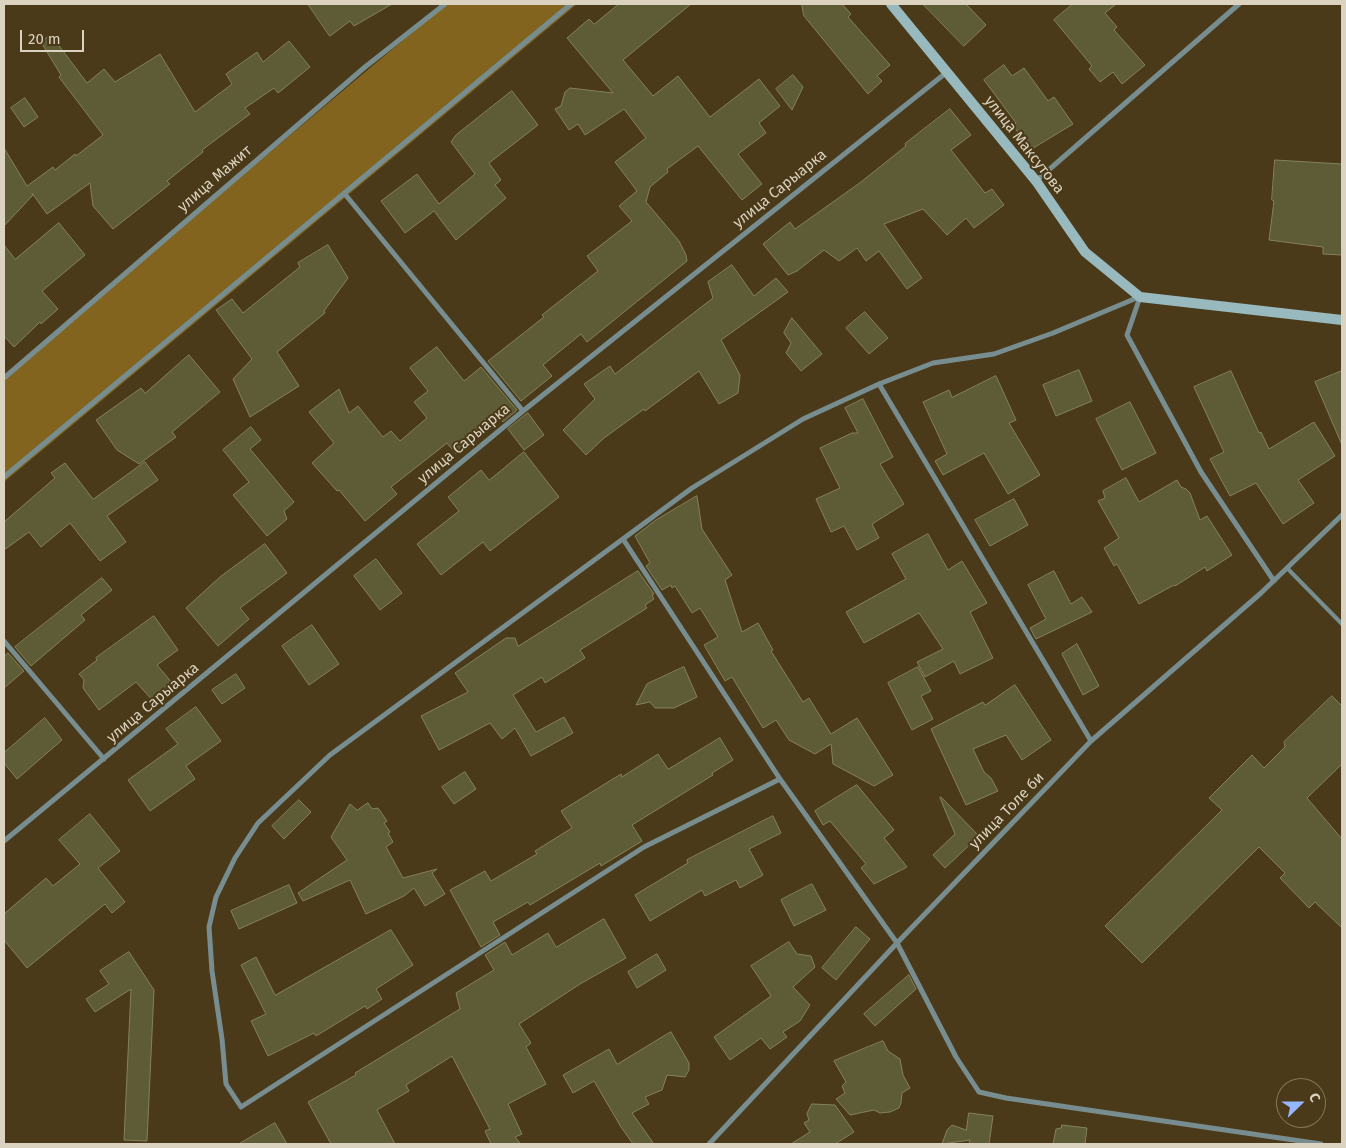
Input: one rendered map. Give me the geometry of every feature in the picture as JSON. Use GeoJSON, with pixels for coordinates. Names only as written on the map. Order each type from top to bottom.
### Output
{"type":"FeatureCollection","features":[{"type":"Feature","properties":{"kind":"street","name":"улица Мажит"},"geometry":{"type":"LineString","coordinates":[[4,378],[365,67],[445,4]]}},
{"type":"Feature","properties":{"kind":"street"},"geometry":{"type":"LineString","coordinates":[[4,477],[571,4]]}},
{"type":"Feature","properties":{"kind":"street","name":"улица Максутова"},"geometry":{"type":"LineString","coordinates":[[892,4],[1036,181],[1085,252],[1140,297]]}},
{"type":"Feature","properties":{"kind":"street"},"geometry":{"type":"LineString","coordinates":[[1036,181],[1239,4]]}},
{"type":"Feature","properties":{"kind":"street","name":"улица Сарыарка"},"geometry":{"type":"LineString","coordinates":[[4,841],[523,411],[947,72]]}},
{"type":"Feature","properties":{"kind":"street"},"geometry":{"type":"LineString","coordinates":[[344,193],[523,411]]}},
{"type":"Feature","properties":{"kind":"street"},"geometry":{"type":"LineString","coordinates":[[1140,297],[1127,335],[1201,472],[1274,581]]}},
{"type":"Feature","properties":{"kind":"street"},"geometry":{"type":"LineString","coordinates":[[780,779],[644,847],[463,966],[241,1107],[226,1084],[222,1039],[212,971],[209,928],[216,897],[234,858],[258,823],[330,755],[692,488],[803,419],[879,384],[933,363],[994,354],[1053,333],[1140,297],[1342,320]]}},
{"type":"Feature","properties":{"kind":"street"},"geometry":{"type":"LineString","coordinates":[[879,384],[1091,742]]}},
{"type":"Feature","properties":{"kind":"street","name":"улица Толе би"},"geometry":{"type":"LineString","coordinates":[[709,1144],[897,943],[1091,742],[1274,581],[1342,514]]}},
{"type":"Feature","properties":{"kind":"street"},"geometry":{"type":"LineString","coordinates":[[623,539],[780,779],[897,943],[956,1057],[979,1092],[1026,1101],[1321,1144]]}},
{"type":"Feature","properties":{"kind":"street"},"geometry":{"type":"LineString","coordinates":[[4,641],[104,759]]}},
{"type":"Feature","properties":{"kind":"lane"},"geometry":{"type":"LineString","coordinates":[[1288,568],[1342,624]]}},
{"type":"Feature","properties":{"kind":"shaded area"},"geometry":{"type":"Polygon","coordinates":[[[446,4],[577,4],[4,482],[4,376],[446,4]]]}},
{"type":"Feature","properties":{"kind":"building"},"geometry":{"type":"Polygon","coordinates":[[[308,4],[392,4],[354,26],[350,21],[330,36],[308,4]]]}},
{"type":"Feature","properties":{"kind":"building"},"geometry":{"type":"Polygon","coordinates":[[[619,4],[691,4],[623,60],[653,96],[678,76],[710,117],[759,79],[780,106],[759,123],[766,133],[738,154],[762,184],[742,200],[698,146],[667,169],[668,172],[650,187],[646,202],[679,241],[687,261],[587,342],[581,334],[543,365],[552,376],[521,401],[488,361],[598,271],[587,256],[632,221],[619,206],[637,191],[615,162],[646,138],[624,109],[585,135],[578,124],[569,130],[555,109],[561,106],[565,92],[570,88],[613,93],[567,38],[589,19],[594,24],[619,4]]]}},
{"type":"Feature","properties":{"kind":"building"},"geometry":{"type":"Polygon","coordinates":[[[802,4],[842,4],[851,14],[848,17],[890,65],[877,76],[882,81],[868,94],[804,16],[802,4]]]}},
{"type":"Feature","properties":{"kind":"building"},"geometry":{"type":"Polygon","coordinates":[[[923,4],[966,4],[986,25],[964,46],[923,4]]]}},
{"type":"Feature","properties":{"kind":"building"},"geometry":{"type":"Polygon","coordinates":[[[1073,4],[1116,4],[1105,13],[1117,27],[1114,30],[1145,65],[1122,84],[1113,72],[1100,82],[1089,69],[1092,66],[1054,20],[1073,4]]]}},
{"type":"Feature","properties":{"kind":"building"},"geometry":{"type":"Polygon","coordinates":[[[51,35],[87,83],[104,69],[115,82],[160,54],[195,112],[232,84],[226,74],[257,52],[263,62],[289,41],[310,67],[278,93],[274,88],[245,108],[250,114],[202,150],[203,152],[167,181],[170,184],[113,229],[93,206],[90,183],[47,214],[32,193],[33,195],[4,226],[4,148],[27,186],[53,167],[55,170],[75,154],[76,156],[103,135],[59,77],[61,75],[41,42],[51,35]]]}},
{"type":"Feature","properties":{"kind":"building"},"geometry":{"type":"Polygon","coordinates":[[[1004,65],[1012,76],[1024,68],[1048,101],[1054,97],[1073,124],[1030,150],[1013,125],[1016,123],[984,80],[1004,65]]]}},
{"type":"Feature","properties":{"kind":"building"},"geometry":{"type":"Polygon","coordinates":[[[793,75],[803,87],[792,110],[776,89],[793,75]]]}},
{"type":"Feature","properties":{"kind":"building"},"geometry":{"type":"Polygon","coordinates":[[[512,91],[538,125],[489,163],[501,180],[495,185],[506,198],[456,240],[434,211],[405,233],[381,201],[417,174],[439,204],[475,174],[451,142],[456,135],[512,91]]]}},
{"type":"Feature","properties":{"kind":"building"},"geometry":{"type":"Polygon","coordinates":[[[25,98],[38,117],[24,127],[11,108],[25,98]]]}},
{"type":"Feature","properties":{"kind":"building"},"geometry":{"type":"Polygon","coordinates":[[[950,109],[971,135],[951,150],[985,193],[992,189],[1004,205],[974,228],[966,218],[947,235],[923,209],[884,224],[922,278],[907,289],[879,251],[866,261],[857,248],[839,261],[824,250],[797,271],[788,275],[763,244],[790,222],[795,229],[861,182],[950,109]]]}},
{"type":"Feature","properties":{"kind":"building"},"geometry":{"type":"Polygon","coordinates":[[[1275,160],[1342,164],[1342,255],[1323,254],[1323,247],[1269,240],[1274,201],[1272,200],[1275,160]]]}},
{"type":"Feature","properties":{"kind":"building"},"geometry":{"type":"Polygon","coordinates":[[[59,223],[85,255],[42,291],[58,309],[41,324],[40,322],[14,347],[4,336],[4,245],[15,259],[59,223]]]}},
{"type":"Feature","properties":{"kind":"building"},"geometry":{"type":"Polygon","coordinates":[[[328,245],[348,278],[324,311],[325,313],[277,352],[299,386],[250,417],[233,379],[252,359],[216,310],[232,299],[243,313],[300,267],[298,263],[328,245]]]}},
{"type":"Feature","properties":{"kind":"building"},"geometry":{"type":"Polygon","coordinates":[[[732,265],[754,296],[776,278],[788,292],[721,340],[740,375],[738,393],[719,404],[699,371],[645,411],[644,409],[604,438],[586,455],[563,430],[595,399],[584,384],[610,366],[615,374],[713,298],[708,282],[732,265]]]}},
{"type":"Feature","properties":{"kind":"building"},"geometry":{"type":"Polygon","coordinates":[[[865,312],[888,338],[869,354],[846,328],[865,312]]]}},
{"type":"Feature","properties":{"kind":"building"},"geometry":{"type":"Polygon","coordinates":[[[792,318],[822,354],[801,371],[786,353],[791,343],[784,333],[792,318]]]}},
{"type":"Feature","properties":{"kind":"building"},"geometry":{"type":"Polygon","coordinates":[[[437,347],[464,381],[481,367],[517,410],[503,422],[500,418],[456,454],[447,443],[391,487],[397,494],[365,521],[339,490],[337,491],[312,463],[334,443],[309,412],[339,389],[349,413],[358,406],[383,437],[391,431],[400,441],[427,418],[414,402],[428,391],[410,368],[437,347]]]}},
{"type":"Feature","properties":{"kind":"building"},"geometry":{"type":"Polygon","coordinates":[[[189,355],[220,392],[172,432],[176,437],[139,464],[117,450],[96,420],[141,388],[145,393],[189,355]]]}},
{"type":"Feature","properties":{"kind":"building"},"geometry":{"type":"Polygon","coordinates":[[[1079,370],[1092,401],[1056,416],[1043,385],[1079,370]]]}},
{"type":"Feature","properties":{"kind":"building"},"geometry":{"type":"Polygon","coordinates":[[[1231,371],[1259,433],[1261,432],[1269,449],[1314,422],[1335,456],[1298,480],[1314,503],[1283,524],[1256,483],[1230,496],[1210,459],[1224,452],[1194,387],[1231,371]]]}},
{"type":"Feature","properties":{"kind":"building"},"geometry":{"type":"Polygon","coordinates":[[[1342,371],[1342,445],[1315,382],[1342,371]]]}},
{"type":"Feature","properties":{"kind":"building"},"geometry":{"type":"Polygon","coordinates":[[[996,376],[1016,420],[1009,423],[1040,475],[1008,494],[984,453],[943,475],[935,461],[947,454],[923,402],[949,390],[952,397],[996,376]]]}},
{"type":"Feature","properties":{"kind":"building"},"geometry":{"type":"Polygon","coordinates":[[[863,399],[893,457],[880,464],[904,504],[872,524],[879,538],[857,550],[844,526],[831,532],[816,499],[840,488],[820,448],[852,433],[858,433],[845,408],[863,399]]]}},
{"type":"Feature","properties":{"kind":"building"},"geometry":{"type":"Polygon","coordinates":[[[1130,402],[1156,453],[1122,470],[1096,419],[1130,402]]]}},
{"type":"Feature","properties":{"kind":"building"},"geometry":{"type":"Polygon","coordinates":[[[528,413],[544,435],[524,450],[508,429],[528,413]]]}},
{"type":"Feature","properties":{"kind":"building"},"geometry":{"type":"Polygon","coordinates":[[[251,427],[261,440],[250,449],[294,502],[284,511],[287,519],[267,536],[233,495],[249,482],[223,450],[251,427]]]}},
{"type":"Feature","properties":{"kind":"building"},"geometry":{"type":"Polygon","coordinates":[[[524,452],[559,497],[490,551],[483,542],[441,575],[417,544],[459,511],[448,497],[481,470],[489,480],[524,452]]]}},
{"type":"Feature","properties":{"kind":"building"},"geometry":{"type":"Polygon","coordinates":[[[145,462],[158,480],[107,516],[126,542],[100,561],[70,523],[41,547],[29,532],[4,550],[4,522],[55,478],[51,473],[65,463],[93,499],[145,462]]]}},
{"type":"Feature","properties":{"kind":"building"},"geometry":{"type":"Polygon","coordinates":[[[1126,478],[1139,502],[1177,480],[1181,487],[1190,493],[1200,520],[1207,516],[1232,555],[1207,571],[1205,567],[1175,586],[1139,604],[1117,564],[1114,566],[1104,548],[1119,538],[1098,501],[1105,498],[1103,491],[1126,478]]]}},
{"type":"Feature","properties":{"kind":"building"},"geometry":{"type":"Polygon","coordinates":[[[697,496],[702,529],[732,575],[725,580],[742,632],[758,623],[773,650],[771,651],[803,702],[809,698],[831,734],[857,718],[893,775],[874,786],[833,764],[831,744],[815,754],[789,740],[776,720],[763,728],[732,677],[725,681],[704,645],[718,637],[700,608],[692,613],[675,586],[672,588],[671,585],[662,590],[646,566],[650,563],[635,536],[656,520],[697,496]]]}},
{"type":"Feature","properties":{"kind":"building"},"geometry":{"type":"Polygon","coordinates":[[[1014,499],[1028,525],[990,546],[975,520],[1014,499]]]}},
{"type":"Feature","properties":{"kind":"building"},"geometry":{"type":"Polygon","coordinates":[[[928,534],[948,570],[962,561],[987,603],[970,612],[993,658],[960,674],[954,661],[925,677],[917,662],[943,649],[919,613],[864,643],[846,612],[906,579],[892,554],[928,534]]]}},
{"type":"Feature","properties":{"kind":"building"},"geometry":{"type":"Polygon","coordinates":[[[265,544],[287,573],[240,608],[249,619],[218,646],[186,608],[220,577],[265,544]]]}},
{"type":"Feature","properties":{"kind":"building"},"geometry":{"type":"Polygon","coordinates":[[[376,559],[402,593],[380,610],[354,576],[376,559]]]}},
{"type":"Feature","properties":{"kind":"building"},"geometry":{"type":"Polygon","coordinates":[[[638,571],[654,594],[652,595],[654,599],[645,605],[647,608],[580,650],[585,658],[545,683],[542,677],[513,695],[536,732],[564,717],[573,733],[531,756],[515,728],[502,739],[490,723],[439,750],[421,716],[468,692],[455,673],[506,638],[515,638],[518,646],[638,571]]]}},
{"type":"Feature","properties":{"kind":"building"},"geometry":{"type":"Polygon","coordinates":[[[1054,571],[1071,604],[1082,597],[1092,612],[1036,639],[1030,628],[1046,619],[1028,585],[1054,571]]]}},
{"type":"Feature","properties":{"kind":"building"},"geometry":{"type":"Polygon","coordinates":[[[102,578],[112,590],[81,615],[85,620],[31,666],[15,647],[102,578]]]}},
{"type":"Feature","properties":{"kind":"building"},"geometry":{"type":"Polygon","coordinates":[[[154,616],[178,650],[157,665],[173,684],[153,701],[136,682],[99,710],[83,688],[84,680],[79,674],[97,660],[96,658],[154,616]]]}},
{"type":"Feature","properties":{"kind":"building"},"geometry":{"type":"Polygon","coordinates":[[[312,625],[339,664],[309,685],[282,646],[312,625]]]}},
{"type":"Feature","properties":{"kind":"building"},"geometry":{"type":"Polygon","coordinates":[[[1077,644],[1099,686],[1083,695],[1062,654],[1077,644]]]}},
{"type":"Feature","properties":{"kind":"building"},"geometry":{"type":"Polygon","coordinates":[[[8,653],[24,671],[4,688],[4,657],[8,653]]]}},
{"type":"Feature","properties":{"kind":"building"},"geometry":{"type":"Polygon","coordinates":[[[684,667],[697,697],[674,708],[655,708],[650,702],[636,705],[647,684],[684,667]]]}},
{"type":"Feature","properties":{"kind":"building"},"geometry":{"type":"Polygon","coordinates":[[[918,667],[931,691],[921,696],[933,719],[912,730],[888,683],[918,667]]]}},
{"type":"Feature","properties":{"kind":"building"},"geometry":{"type":"Polygon","coordinates":[[[236,674],[245,688],[222,704],[212,690],[236,674]]]}},
{"type":"Feature","properties":{"kind":"building"},"geometry":{"type":"Polygon","coordinates":[[[1015,685],[1051,740],[1022,760],[1006,735],[973,749],[984,772],[991,778],[998,791],[966,805],[931,729],[983,702],[985,705],[1015,685]]]}},
{"type":"Feature","properties":{"kind":"building"},"geometry":{"type":"Polygon","coordinates":[[[1332,696],[1342,706],[1342,764],[1307,798],[1342,839],[1342,928],[1315,902],[1309,908],[1280,878],[1285,873],[1259,847],[1142,963],[1105,926],[1222,810],[1209,798],[1252,755],[1264,768],[1285,747],[1284,742],[1332,696]]]}},
{"type":"Feature","properties":{"kind":"building"},"geometry":{"type":"Polygon","coordinates":[[[196,707],[221,741],[186,766],[195,779],[150,811],[128,780],[178,744],[166,729],[196,707]]]}},
{"type":"Feature","properties":{"kind":"building"},"geometry":{"type":"Polygon","coordinates":[[[45,718],[62,740],[17,779],[4,763],[4,753],[45,718]]]}},
{"type":"Feature","properties":{"kind":"building"},"geometry":{"type":"Polygon","coordinates":[[[720,738],[733,760],[712,773],[713,775],[632,825],[642,841],[601,866],[600,863],[530,905],[528,902],[493,922],[500,935],[481,947],[450,890],[485,871],[491,881],[537,854],[535,851],[572,828],[561,811],[621,774],[622,777],[658,754],[668,769],[720,738]]]}},
{"type":"Feature","properties":{"kind":"building"},"geometry":{"type":"Polygon","coordinates":[[[465,772],[476,789],[454,804],[442,787],[465,772]]]}},
{"type":"Feature","properties":{"kind":"building"},"geometry":{"type":"Polygon","coordinates":[[[857,785],[894,830],[884,838],[907,867],[874,884],[861,868],[866,864],[830,821],[823,825],[815,811],[857,785]]]}},
{"type":"Feature","properties":{"kind":"building"},"geometry":{"type":"Polygon","coordinates":[[[941,797],[979,836],[945,868],[933,855],[955,834],[941,797]]]}},
{"type":"Feature","properties":{"kind":"building"},"geometry":{"type":"Polygon","coordinates":[[[299,800],[311,812],[284,839],[272,826],[299,800]]]}},
{"type":"Feature","properties":{"kind":"building"},"geometry":{"type":"Polygon","coordinates":[[[368,803],[372,809],[378,808],[387,821],[384,823],[390,832],[388,833],[393,842],[386,847],[403,878],[437,869],[432,873],[445,894],[425,906],[414,888],[404,896],[366,914],[350,880],[303,901],[298,893],[347,860],[331,837],[350,804],[357,810],[368,803]]]}},
{"type":"Feature","properties":{"kind":"building"},"geometry":{"type":"Polygon","coordinates":[[[90,814],[120,851],[98,868],[125,902],[112,913],[105,904],[27,968],[4,940],[4,914],[46,878],[53,886],[80,864],[59,840],[90,814]]]}},
{"type":"Feature","properties":{"kind":"building"},"geometry":{"type":"Polygon","coordinates":[[[773,816],[781,833],[749,849],[763,875],[740,888],[736,880],[705,896],[702,890],[650,921],[635,895],[688,863],[687,860],[773,816]]]}},
{"type":"Feature","properties":{"kind":"building"},"geometry":{"type":"Polygon","coordinates":[[[812,884],[826,910],[794,926],[781,900],[812,884]]]}},
{"type":"Feature","properties":{"kind":"building"},"geometry":{"type":"Polygon","coordinates":[[[289,885],[297,903],[239,929],[231,911],[289,885]]]}},
{"type":"Feature","properties":{"kind":"building"},"geometry":{"type":"Polygon","coordinates":[[[604,919],[626,958],[580,984],[519,1024],[531,1043],[526,1047],[546,1084],[508,1104],[522,1134],[515,1137],[521,1144],[491,1144],[485,1131],[490,1129],[452,1056],[406,1085],[409,1091],[377,1110],[395,1144],[331,1144],[308,1102],[356,1075],[355,1073],[460,1009],[456,993],[494,970],[485,955],[505,942],[512,955],[548,933],[556,947],[604,919]]]}},
{"type":"Feature","properties":{"kind":"building"},"geometry":{"type":"Polygon","coordinates":[[[856,927],[870,939],[836,980],[822,968],[856,927]]]}},
{"type":"Feature","properties":{"kind":"building"},"geometry":{"type":"Polygon","coordinates":[[[391,930],[413,965],[376,989],[382,999],[367,1009],[365,1006],[316,1036],[314,1033],[268,1056],[251,1021],[266,1014],[241,965],[256,957],[275,995],[391,930]]]}},
{"type":"Feature","properties":{"kind":"building"},"geometry":{"type":"Polygon","coordinates":[[[789,942],[797,954],[811,956],[815,967],[793,987],[810,1005],[800,1021],[783,1032],[787,1037],[770,1049],[761,1038],[730,1060],[714,1037],[771,996],[751,966],[789,942]]]}},
{"type":"Feature","properties":{"kind":"building"},"geometry":{"type":"Polygon","coordinates":[[[129,952],[154,990],[147,1141],[124,1140],[131,989],[95,1012],[86,999],[109,984],[100,971],[129,952]]]}},
{"type":"Feature","properties":{"kind":"building"},"geometry":{"type":"Polygon","coordinates":[[[657,954],[666,970],[637,988],[628,972],[657,954]]]}},
{"type":"Feature","properties":{"kind":"building"},"geometry":{"type":"Polygon","coordinates":[[[909,975],[916,989],[875,1026],[864,1014],[909,975]]]}},
{"type":"Feature","properties":{"kind":"building"},"geometry":{"type":"Polygon","coordinates":[[[671,1032],[689,1063],[689,1070],[685,1077],[667,1075],[662,1090],[645,1097],[649,1104],[632,1113],[654,1144],[633,1144],[594,1081],[573,1093],[563,1075],[609,1049],[617,1064],[671,1032]]]}},
{"type":"Feature","properties":{"kind":"building"},"geometry":{"type":"Polygon","coordinates":[[[883,1041],[888,1051],[900,1059],[903,1075],[910,1088],[902,1093],[899,1108],[890,1112],[880,1113],[874,1110],[850,1115],[836,1099],[845,1093],[842,1086],[846,1082],[834,1061],[883,1041]]]}},
{"type":"Feature","properties":{"kind":"building"},"geometry":{"type":"Polygon","coordinates":[[[812,1104],[835,1105],[854,1132],[835,1144],[791,1144],[810,1132],[804,1123],[809,1120],[807,1114],[812,1104]]]}},
{"type":"Feature","properties":{"kind":"building"},"geometry":{"type":"Polygon","coordinates":[[[969,1113],[993,1116],[989,1144],[969,1144],[970,1140],[942,1144],[947,1130],[952,1125],[966,1130],[969,1113]]]}},
{"type":"Feature","properties":{"kind":"building"},"geometry":{"type":"Polygon","coordinates":[[[275,1123],[287,1144],[239,1144],[275,1123]]]}},
{"type":"Feature","properties":{"kind":"building"},"geometry":{"type":"Polygon","coordinates":[[[1062,1125],[1087,1128],[1085,1144],[1053,1144],[1056,1129],[1061,1128],[1062,1125]]]}}]}
